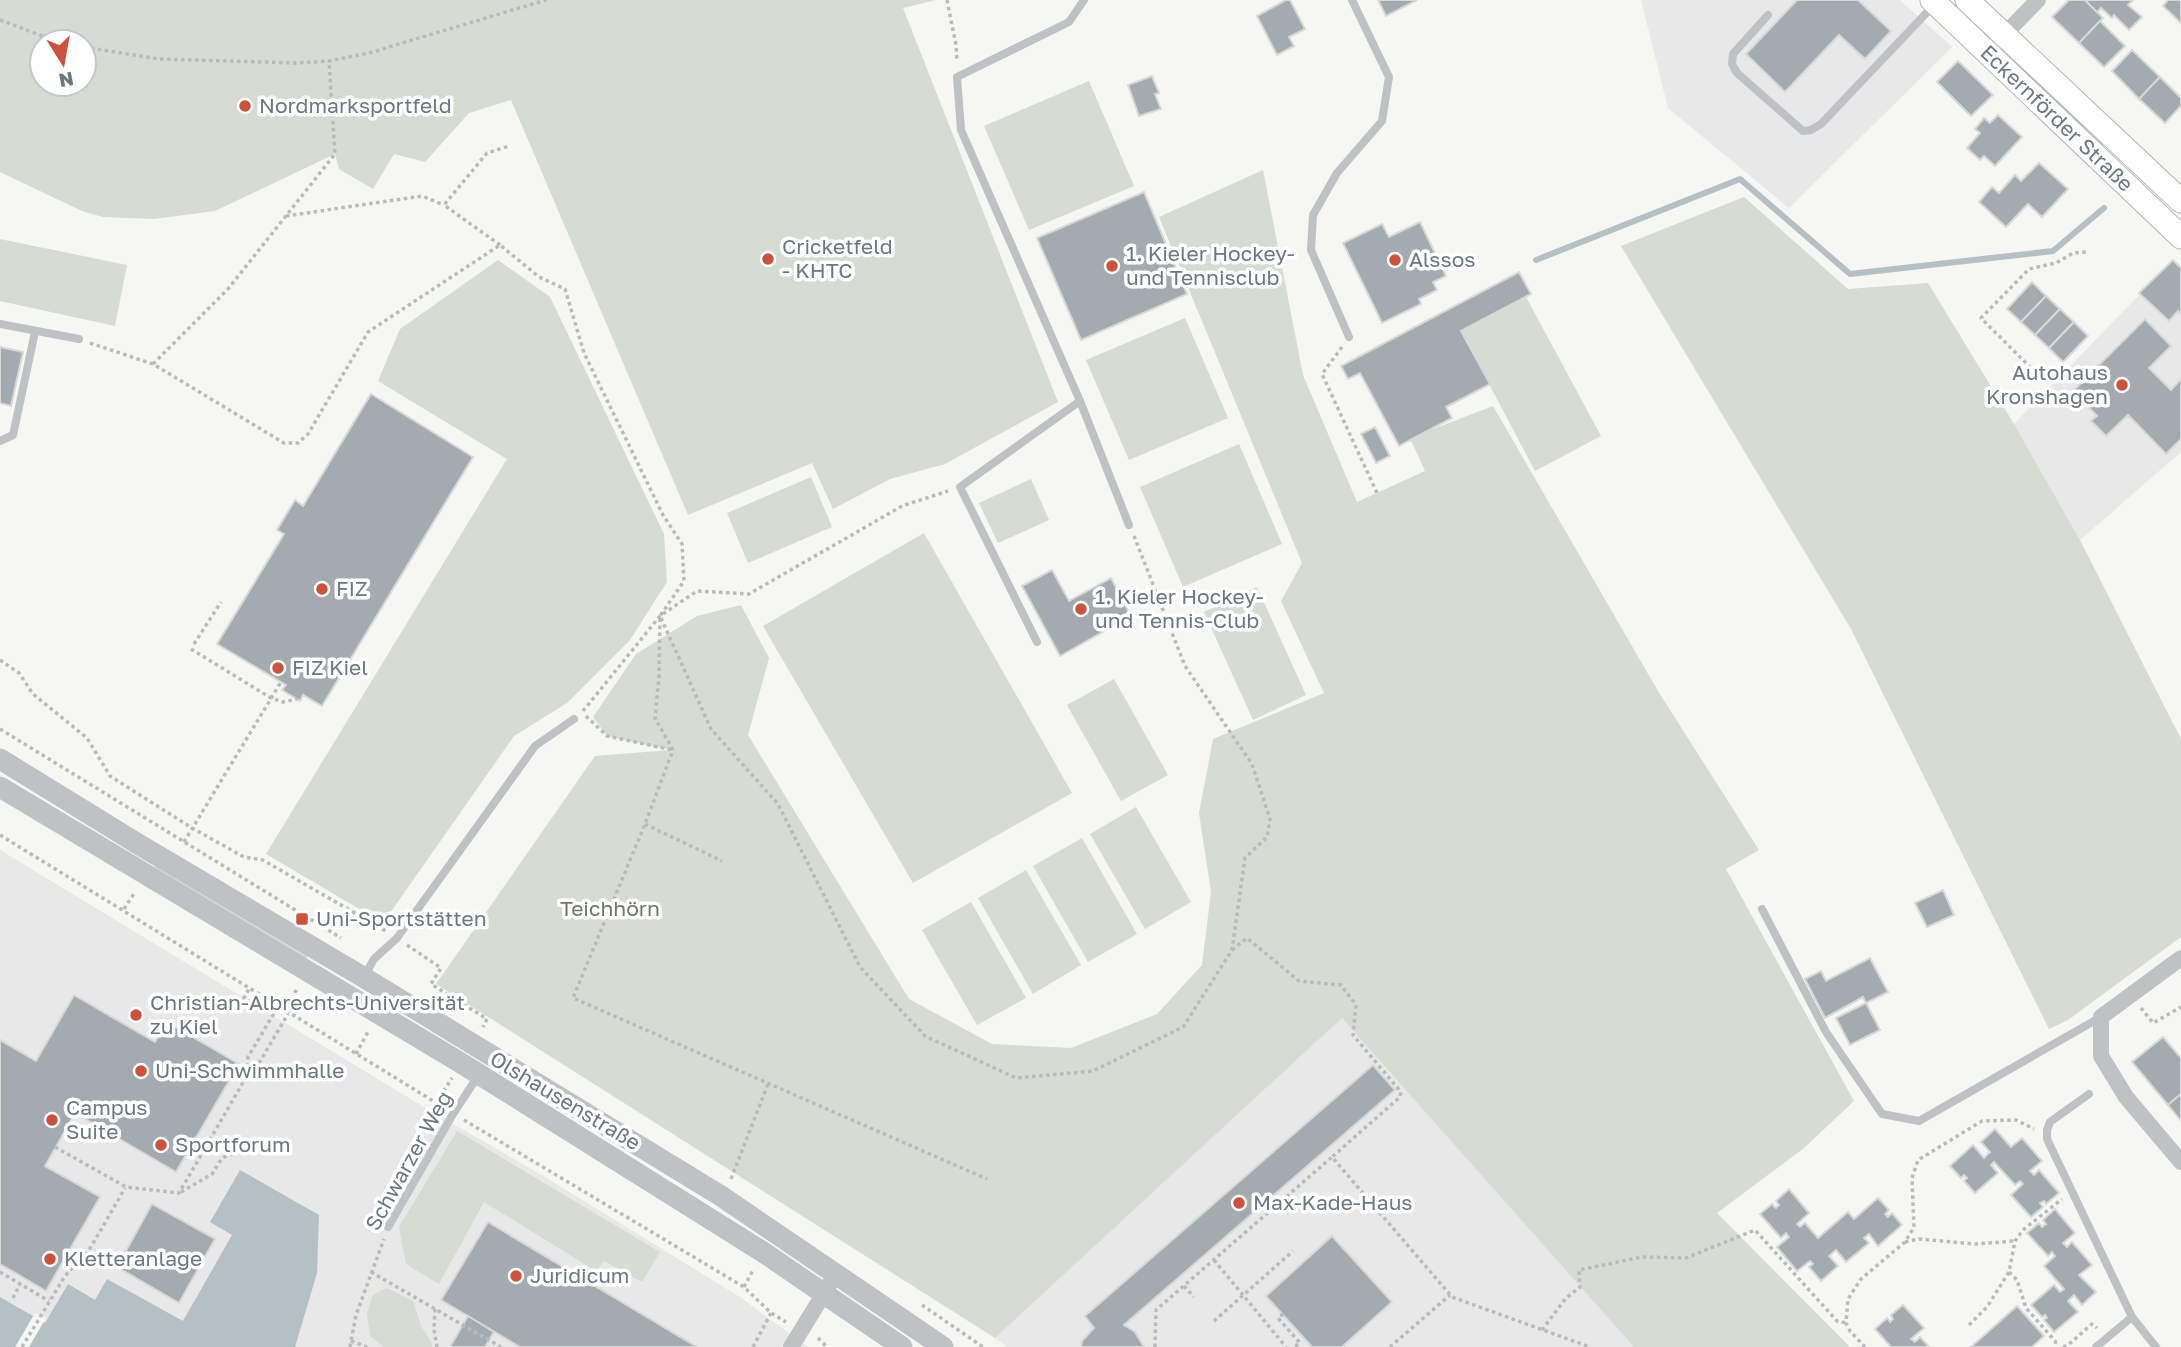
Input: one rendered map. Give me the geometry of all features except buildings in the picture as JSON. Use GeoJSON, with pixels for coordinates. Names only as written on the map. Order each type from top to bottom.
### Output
{"type":"FeatureCollection","features":[{"type":"Feature","properties":{"kind":"main road","name":"Eckernförder Straße"},"geometry":{"type":"LineString","coordinates":[[1967,0],[2181,201]]}},
{"type":"Feature","properties":{"kind":"main road","name":"Eckernförder Straße"},"geometry":{"type":"LineString","coordinates":[[1934,2],[2181,237]]}},
{"type":"Feature","properties":{"kind":"street"},"geometry":{"type":"LineString","coordinates":[[1988,52],[2038,0]]}},
{"type":"Feature","properties":{"kind":"street","name":"Olshausenstraße"},"geometry":{"type":"LineString","coordinates":[[0,759],[138,844],[363,976],[721,1196],[943,1347]]}},
{"type":"Feature","properties":{"kind":"street","name":"Olshausenstraße"},"geometry":{"type":"LineString","coordinates":[[0,787],[479,1074],[763,1252],[902,1347]]}},
{"type":"Feature","properties":{"kind":"street"},"geometry":{"type":"LineString","coordinates":[[2181,958],[2101,1017],[2101,1056],[2126,1097],[2181,1162]]}},
{"type":"Feature","properties":{"kind":"street"},"geometry":{"type":"LineString","coordinates":[[791,1347],[836,1274]]}},
{"type":"Feature","properties":{"kind":"lane"},"geometry":{"type":"LineString","coordinates":[[1084,0],[1069,22],[957,77],[961,130],[1080,401],[1129,525]]}},
{"type":"Feature","properties":{"kind":"lane"},"geometry":{"type":"LineString","coordinates":[[1349,337],[1311,250],[1313,215],[1338,173],[1382,121],[1389,77],[1352,0]]}},
{"type":"Feature","properties":{"kind":"lane"},"geometry":{"type":"LineString","coordinates":[[1768,15],[1733,54],[1732,64],[1737,73],[1795,127],[1803,131],[1821,124],[1934,2]]}},
{"type":"Feature","properties":{"kind":"lane"},"geometry":{"type":"LineString","coordinates":[[0,324],[79,340]]}},
{"type":"Feature","properties":{"kind":"lane"},"geometry":{"type":"LineString","coordinates":[[0,441],[13,435],[35,332]]}},
{"type":"Feature","properties":{"kind":"lane"},"geometry":{"type":"LineString","coordinates":[[1037,642],[960,487],[1080,401]]}},
{"type":"Feature","properties":{"kind":"lane"},"geometry":{"type":"LineString","coordinates":[[363,976],[374,959],[397,937],[535,746],[574,719]]}},
{"type":"Feature","properties":{"kind":"lane"},"geometry":{"type":"LineString","coordinates":[[1762,909],[1826,1032],[1882,1114],[1919,1121],[2101,1017]]}},
{"type":"Feature","properties":{"kind":"lane","name":"Schwarzer Weg"},"geometry":{"type":"LineString","coordinates":[[388,1227],[479,1074]]}},
{"type":"Feature","properties":{"kind":"lane"},"geometry":{"type":"LineString","coordinates":[[2090,1094],[2050,1122],[2046,1130],[2047,1139],[2132,1317],[2156,1347]]}},
{"type":"Feature","properties":{"kind":"lane"},"geometry":{"type":"LineString","coordinates":[[2096,1347],[2132,1317]]}},
{"type":"Feature","properties":{"kind":"path"},"geometry":{"type":"LineString","coordinates":[[98,49],[159,59],[296,63],[329,61],[369,53],[546,0]]}},
{"type":"Feature","properties":{"kind":"path"},"geometry":{"type":"LineString","coordinates":[[947,0],[957,46],[957,77]]}},
{"type":"Feature","properties":{"kind":"path"},"geometry":{"type":"LineString","coordinates":[[0,20],[28,31]]}},
{"type":"Feature","properties":{"kind":"path"},"geometry":{"type":"LineString","coordinates":[[153,364],[228,289],[335,154],[329,61]]}},
{"type":"Feature","properties":{"kind":"path"},"geometry":{"type":"LineString","coordinates":[[444,205],[487,153],[509,146]]}},
{"type":"Feature","properties":{"kind":"path"},"geometry":{"type":"LineString","coordinates":[[286,216],[422,196],[444,205],[539,277],[565,289],[584,353],[663,515],[682,544],[684,581],[660,616],[582,712],[607,736],[673,750]]}},
{"type":"Feature","properties":{"kind":"path"},"geometry":{"type":"LineString","coordinates":[[79,340],[153,364],[284,443],[298,443],[308,435],[368,332],[500,245]]}},
{"type":"Feature","properties":{"kind":"path"},"geometry":{"type":"LineString","coordinates":[[2031,368],[1981,318],[2029,269],[2056,262],[2073,253],[2087,252]]}},
{"type":"Feature","properties":{"kind":"path"},"geometry":{"type":"LineString","coordinates":[[1349,337],[1322,374],[1377,494]]}},
{"type":"Feature","properties":{"kind":"path"},"geometry":{"type":"LineString","coordinates":[[660,616],[697,591],[750,594],[902,506],[960,487]]}},
{"type":"Feature","properties":{"kind":"path"},"geometry":{"type":"LineString","coordinates":[[1129,525],[1185,666],[1252,764],[1270,819],[1267,837],[1245,858],[1232,950]]}},
{"type":"Feature","properties":{"kind":"path"},"geometry":{"type":"LineString","coordinates":[[194,644],[221,602]]}},
{"type":"Feature","properties":{"kind":"path"},"geometry":{"type":"LineString","coordinates":[[660,616],[655,718],[673,750]]}},
{"type":"Feature","properties":{"kind":"path"},"geometry":{"type":"LineString","coordinates":[[660,616],[711,729],[778,804],[860,967],[925,1036],[1016,1078],[1093,1071],[1183,1027],[1232,950],[1247,938],[1299,981],[1341,985],[1356,1004],[1353,1035],[1401,1092],[1400,1097],[1156,1310],[1155,1347]]}},
{"type":"Feature","properties":{"kind":"path"},"geometry":{"type":"LineString","coordinates":[[191,649],[271,698],[282,702],[297,699]]}},
{"type":"Feature","properties":{"kind":"path"},"geometry":{"type":"LineString","coordinates":[[0,660],[19,673],[33,694],[87,738],[110,776],[192,828],[244,857],[263,860],[397,937],[441,968],[431,984],[487,1019],[484,1026]]}},
{"type":"Feature","properties":{"kind":"path"},"geometry":{"type":"LineString","coordinates":[[184,842],[281,682]]}},
{"type":"Feature","properties":{"kind":"path"},"geometry":{"type":"LineString","coordinates":[[0,729],[342,939]]}},
{"type":"Feature","properties":{"kind":"path"},"geometry":{"type":"LineString","coordinates":[[673,750],[573,998],[987,1179]]}},
{"type":"Feature","properties":{"kind":"path"},"geometry":{"type":"LineString","coordinates":[[645,824],[722,861]]}},
{"type":"Feature","properties":{"kind":"path"},"geometry":{"type":"LineString","coordinates":[[0,835],[436,1103]]}},
{"type":"Feature","properties":{"kind":"path"},"geometry":{"type":"LineString","coordinates":[[248,1074],[248,1056],[273,1014],[244,998],[249,989]]}},
{"type":"Feature","properties":{"kind":"path"},"geometry":{"type":"LineString","coordinates":[[2131,995],[2152,1023],[2181,1007]]}},
{"type":"Feature","properties":{"kind":"path"},"geometry":{"type":"LineString","coordinates":[[356,1054],[378,1013]]}},
{"type":"Feature","properties":{"kind":"path"},"geometry":{"type":"LineString","coordinates":[[179,1193],[248,1074],[259,1063],[288,1014]]}},
{"type":"Feature","properties":{"kind":"path"},"geometry":{"type":"LineString","coordinates":[[721,1196],[730,1180],[768,1084]]}},
{"type":"Feature","properties":{"kind":"path"},"geometry":{"type":"LineString","coordinates":[[453,1114],[744,1287],[771,1313],[821,1340],[825,1347]]}},
{"type":"Feature","properties":{"kind":"path"},"geometry":{"type":"LineString","coordinates":[[1865,1347],[1846,1323],[1848,1299],[1861,1279],[1905,1242],[1914,1227],[1912,1178],[1918,1160],[1982,1121],[2015,1120],[2037,1131],[2046,1130]]}},
{"type":"Feature","properties":{"kind":"path"},"geometry":{"type":"LineString","coordinates":[[55,1147],[126,1187],[179,1193],[212,1174],[222,1158],[243,1150]]}},
{"type":"Feature","properties":{"kind":"path"},"geometry":{"type":"LineString","coordinates":[[1332,1157],[1452,1297],[1590,1347]]}},
{"type":"Feature","properties":{"kind":"path"},"geometry":{"type":"LineString","coordinates":[[22,1347],[65,1276],[91,1247],[126,1187]]}},
{"type":"Feature","properties":{"kind":"path"},"geometry":{"type":"LineString","coordinates":[[1969,1325],[1987,1307],[2009,1272],[2015,1241],[2023,1230],[2073,1193]]}},
{"type":"Feature","properties":{"kind":"path","name":"Schwarzer Weg"},"geometry":{"type":"LineString","coordinates":[[350,1347],[356,1315],[388,1227]]}},
{"type":"Feature","properties":{"kind":"path"},"geometry":{"type":"LineString","coordinates":[[1542,1330],[1566,1298],[1580,1287],[1579,1270],[1642,1257],[1686,1258],[1755,1230],[1838,1321],[1846,1323]]}},
{"type":"Feature","properties":{"kind":"path"},"geometry":{"type":"LineString","coordinates":[[1905,1242],[1919,1239],[1975,1244],[2015,1241]]}},
{"type":"Feature","properties":{"kind":"path"},"geometry":{"type":"LineString","coordinates":[[1214,1321],[1293,1251]]}},
{"type":"Feature","properties":{"kind":"path"},"geometry":{"type":"LineString","coordinates":[[1214,1260],[1286,1347]]}},
{"type":"Feature","properties":{"kind":"path"},"geometry":{"type":"LineString","coordinates":[[0,1272],[49,1301]]}},
{"type":"Feature","properties":{"kind":"path"},"geometry":{"type":"LineString","coordinates":[[371,1272],[501,1347]]}},
{"type":"Feature","properties":{"kind":"path"},"geometry":{"type":"LineString","coordinates":[[2009,1272],[2017,1280],[2026,1308],[2055,1341],[2057,1347]]}},
{"type":"Feature","properties":{"kind":"path"},"geometry":{"type":"LineString","coordinates":[[13,1298],[20,1284]]}},
{"type":"Feature","properties":{"kind":"path"},"geometry":{"type":"LineString","coordinates":[[1184,1286],[1194,1297]]}},
{"type":"Feature","properties":{"kind":"path"},"geometry":{"type":"LineString","coordinates":[[1390,1347],[1450,1295]]}},
{"type":"Feature","properties":{"kind":"path"},"geometry":{"type":"LineString","coordinates":[[435,1309],[436,1347]]}},
{"type":"Feature","properties":{"kind":"path"},"geometry":{"type":"LineString","coordinates":[[753,1347],[771,1313]]}},
{"type":"Feature","properties":{"kind":"path"},"geometry":{"type":"LineString","coordinates":[[1283,1314],[1278,1318],[1300,1343],[1294,1347]]}},
{"type":"Feature","properties":{"kind":"path"},"geometry":{"type":"LineString","coordinates":[[2063,1347],[2092,1324],[2108,1337]]}},
{"type":"Feature","properties":{"kind":"path"},"geometry":{"type":"LineString","coordinates":[[351,1340],[367,1347]]}},
{"type":"Feature","properties":{"kind":"shaded area"},"geometry":{"type":"Polygon","coordinates":[[[1641,0],[1900,0],[1952,47],[1789,208],[1668,108],[1641,0]]]}},
{"type":"Feature","properties":{"kind":"shaded area"},"geometry":{"type":"Polygon","coordinates":[[[2173,260],[2181,268],[2181,452],[2080,540],[2014,424],[2173,260]]]}},
{"type":"Feature","properties":{"kind":"shaded area","name":"Christian-Albrechts-Universität zu Kiel"},"geometry":{"type":"Polygon","coordinates":[[[0,850],[424,1107],[545,1177],[740,1297],[808,1347],[0,1347],[0,850]]]}},
{"type":"Feature","properties":{"kind":"shaded area"},"geometry":{"type":"Polygon","coordinates":[[[1342,1018],[1375,1052],[1850,1347],[1007,1347],[995,1338],[1342,1018]]]}},
{"type":"Feature","properties":{"kind":"shaded area"},"geometry":{"type":"Polygon","coordinates":[[[240,1170],[319,1215],[317,1273],[295,1347],[0,1347],[0,1297],[45,1323],[68,1284],[95,1300],[107,1279],[183,1321],[232,1235],[210,1222],[240,1170]]]}},
{"type":"Feature","properties":{"kind":"green space"},"geometry":{"type":"Polygon","coordinates":[[[0,0],[936,0],[903,8],[1058,402],[945,464],[890,479],[833,509],[812,463],[688,515],[511,100],[469,113],[425,162],[394,154],[373,189],[339,169],[335,154],[215,211],[154,219],[103,217],[82,211],[0,172],[0,0]]]}},
{"type":"Feature","properties":{"kind":"green space"},"geometry":{"type":"Polygon","coordinates":[[[2030,72],[2105,144],[2102,147],[2027,77],[2030,72]]]}},
{"type":"Feature","properties":{"kind":"green space"},"geometry":{"type":"Polygon","coordinates":[[[1089,81],[1134,186],[1029,230],[984,126],[1089,81]]]}},
{"type":"Feature","properties":{"kind":"green space","name":"Teichhörn"},"geometry":{"type":"Polygon","coordinates":[[[1263,170],[1303,375],[1357,502],[1425,471],[1410,438],[1493,406],[1658,691],[1759,850],[1726,869],[1854,1101],[1804,1148],[1717,1213],[1850,1347],[1634,1347],[1342,1018],[995,1338],[436,984],[595,756],[670,750],[607,736],[593,717],[636,654],[697,616],[741,605],[769,658],[748,735],[909,999],[992,1044],[1071,1048],[1157,1014],[1202,965],[1211,892],[1199,813],[1213,739],[1324,693],[1281,601],[1302,563],[1159,217],[1263,170]]]}},
{"type":"Feature","properties":{"kind":"green space"},"geometry":{"type":"Polygon","coordinates":[[[1744,197],[1848,289],[1928,283],[2014,424],[2080,540],[2181,739],[2181,937],[2068,1020],[2049,1029],[1851,629],[1621,246],[1744,197]]]}},
{"type":"Feature","properties":{"kind":"green space"},"geometry":{"type":"Polygon","coordinates":[[[0,239],[127,265],[115,326],[0,301],[0,239]]]}},
{"type":"Feature","properties":{"kind":"green space"},"geometry":{"type":"Polygon","coordinates":[[[498,260],[550,297],[664,534],[667,582],[630,640],[567,703],[514,736],[383,923],[266,854],[507,459],[378,381],[400,329],[498,260]]]}},
{"type":"Feature","properties":{"kind":"green space"},"geometry":{"type":"Polygon","coordinates":[[[1526,297],[1601,436],[1535,471],[1461,331],[1526,297]]]}},
{"type":"Feature","properties":{"kind":"green space"},"geometry":{"type":"Polygon","coordinates":[[[1185,318],[1228,418],[1129,460],[1086,360],[1185,318]]]}},
{"type":"Feature","properties":{"kind":"green space"},"geometry":{"type":"Polygon","coordinates":[[[1239,444],[1282,544],[1183,587],[1140,487],[1239,444]]]}},
{"type":"Feature","properties":{"kind":"green space"},"geometry":{"type":"Polygon","coordinates":[[[811,477],[832,527],[748,563],[727,513],[811,477]]]}},
{"type":"Feature","properties":{"kind":"green space"},"geometry":{"type":"Polygon","coordinates":[[[1031,479],[1049,520],[998,543],[979,503],[1031,479]]]}},
{"type":"Feature","properties":{"kind":"green space"},"geometry":{"type":"Polygon","coordinates":[[[924,533],[1072,793],[913,883],[763,626],[924,533]]]}},
{"type":"Feature","properties":{"kind":"green space"},"geometry":{"type":"Polygon","coordinates":[[[1257,587],[1306,695],[1253,720],[1204,612],[1257,587]]]}},
{"type":"Feature","properties":{"kind":"green space"},"geometry":{"type":"Polygon","coordinates":[[[1114,679],[1168,775],[1121,801],[1067,705],[1114,679]]]}},
{"type":"Feature","properties":{"kind":"green space"},"geometry":{"type":"Polygon","coordinates":[[[1136,807],[1191,902],[1145,929],[1090,834],[1136,807]]]}},
{"type":"Feature","properties":{"kind":"green space"},"geometry":{"type":"Polygon","coordinates":[[[1082,838],[1137,934],[1088,962],[1033,866],[1082,838]]]}},
{"type":"Feature","properties":{"kind":"green space"},"geometry":{"type":"Polygon","coordinates":[[[156,864],[308,956],[305,962],[152,871],[156,864]]]}},
{"type":"Feature","properties":{"kind":"green space"},"geometry":{"type":"Polygon","coordinates":[[[1026,870],[1081,965],[1033,994],[978,898],[1026,870]]]}},
{"type":"Feature","properties":{"kind":"green space"},"geometry":{"type":"Polygon","coordinates":[[[971,902],[1026,998],[977,1025],[922,930],[971,902]]]}},
{"type":"Feature","properties":{"kind":"green space"},"geometry":{"type":"Polygon","coordinates":[[[457,1131],[660,1252],[642,1282],[604,1261],[596,1271],[484,1202],[439,1284],[406,1264],[399,1227],[457,1131]]]}},
{"type":"Feature","properties":{"kind":"green space"},"geometry":{"type":"Polygon","coordinates":[[[387,1288],[413,1301],[421,1326],[432,1347],[384,1347],[370,1336],[367,1313],[373,1295],[387,1288]]]}},
{"type":"Feature","properties":{"kind":"pier"},"geometry":{"type":"Polygon","coordinates":[[[35,1313],[46,1318],[29,1347],[15,1347],[35,1313]]]}},
{"type":"Feature","properties":{"kind":"waterway"},"geometry":{"type":"LineString","coordinates":[[1536,260],[1740,179],[1850,274],[2053,251],[2104,208]]}},
{"type":"Feature","properties":{"kind":"place","name":"Nordmarksportfeld"},"geometry":{"type":"Point","coordinates":[245,106]}},
{"type":"Feature","properties":{"kind":"place","name":"Cricketfeld - KHTC"},"geometry":{"type":"Point","coordinates":[768,259]}},
{"type":"Feature","properties":{"kind":"place","name":"Alssos"},"geometry":{"type":"Point","coordinates":[1395,260]}},
{"type":"Feature","properties":{"kind":"place","name":"1. Kieler Hockey- und Tennisclub"},"geometry":{"type":"Point","coordinates":[1112,266]}},
{"type":"Feature","properties":{"kind":"place","name":"Autohaus Kronshagen"},"geometry":{"type":"Point","coordinates":[2122,385]}},
{"type":"Feature","properties":{"kind":"place","name":"FIZ"},"geometry":{"type":"Point","coordinates":[322,589]}},
{"type":"Feature","properties":{"kind":"place","name":"1. Kieler Hockey- und Tennis-Club"},"geometry":{"type":"Point","coordinates":[1081,609]}},
{"type":"Feature","properties":{"kind":"place","name":"FIZ Kiel"},"geometry":{"type":"Point","coordinates":[278,668]}},
{"type":"Feature","properties":{"kind":"place","name":"Uni-Sportstätten"},"geometry":{"type":"Point","coordinates":[302,919]}},
{"type":"Feature","properties":{"kind":"place","name":"Christian-Albrechts-Universität zu Kiel"},"geometry":{"type":"Point","coordinates":[136,1015]}},
{"type":"Feature","properties":{"kind":"place","name":"Uni-Schwimmhalle"},"geometry":{"type":"Point","coordinates":[141,1071]}},
{"type":"Feature","properties":{"kind":"place","name":"Campus Suite"},"geometry":{"type":"Point","coordinates":[52,1120]}},
{"type":"Feature","properties":{"kind":"place","name":"Sportforum"},"geometry":{"type":"Point","coordinates":[161,1145]}},
{"type":"Feature","properties":{"kind":"place","name":"Max-Kade-Haus"},"geometry":{"type":"Point","coordinates":[1239,1203]}},
{"type":"Feature","properties":{"kind":"place","name":"Kletteranlage"},"geometry":{"type":"Point","coordinates":[50,1259]}},
{"type":"Feature","properties":{"kind":"place","name":"Juridicum"},"geometry":{"type":"Point","coordinates":[516,1276]}}]}
